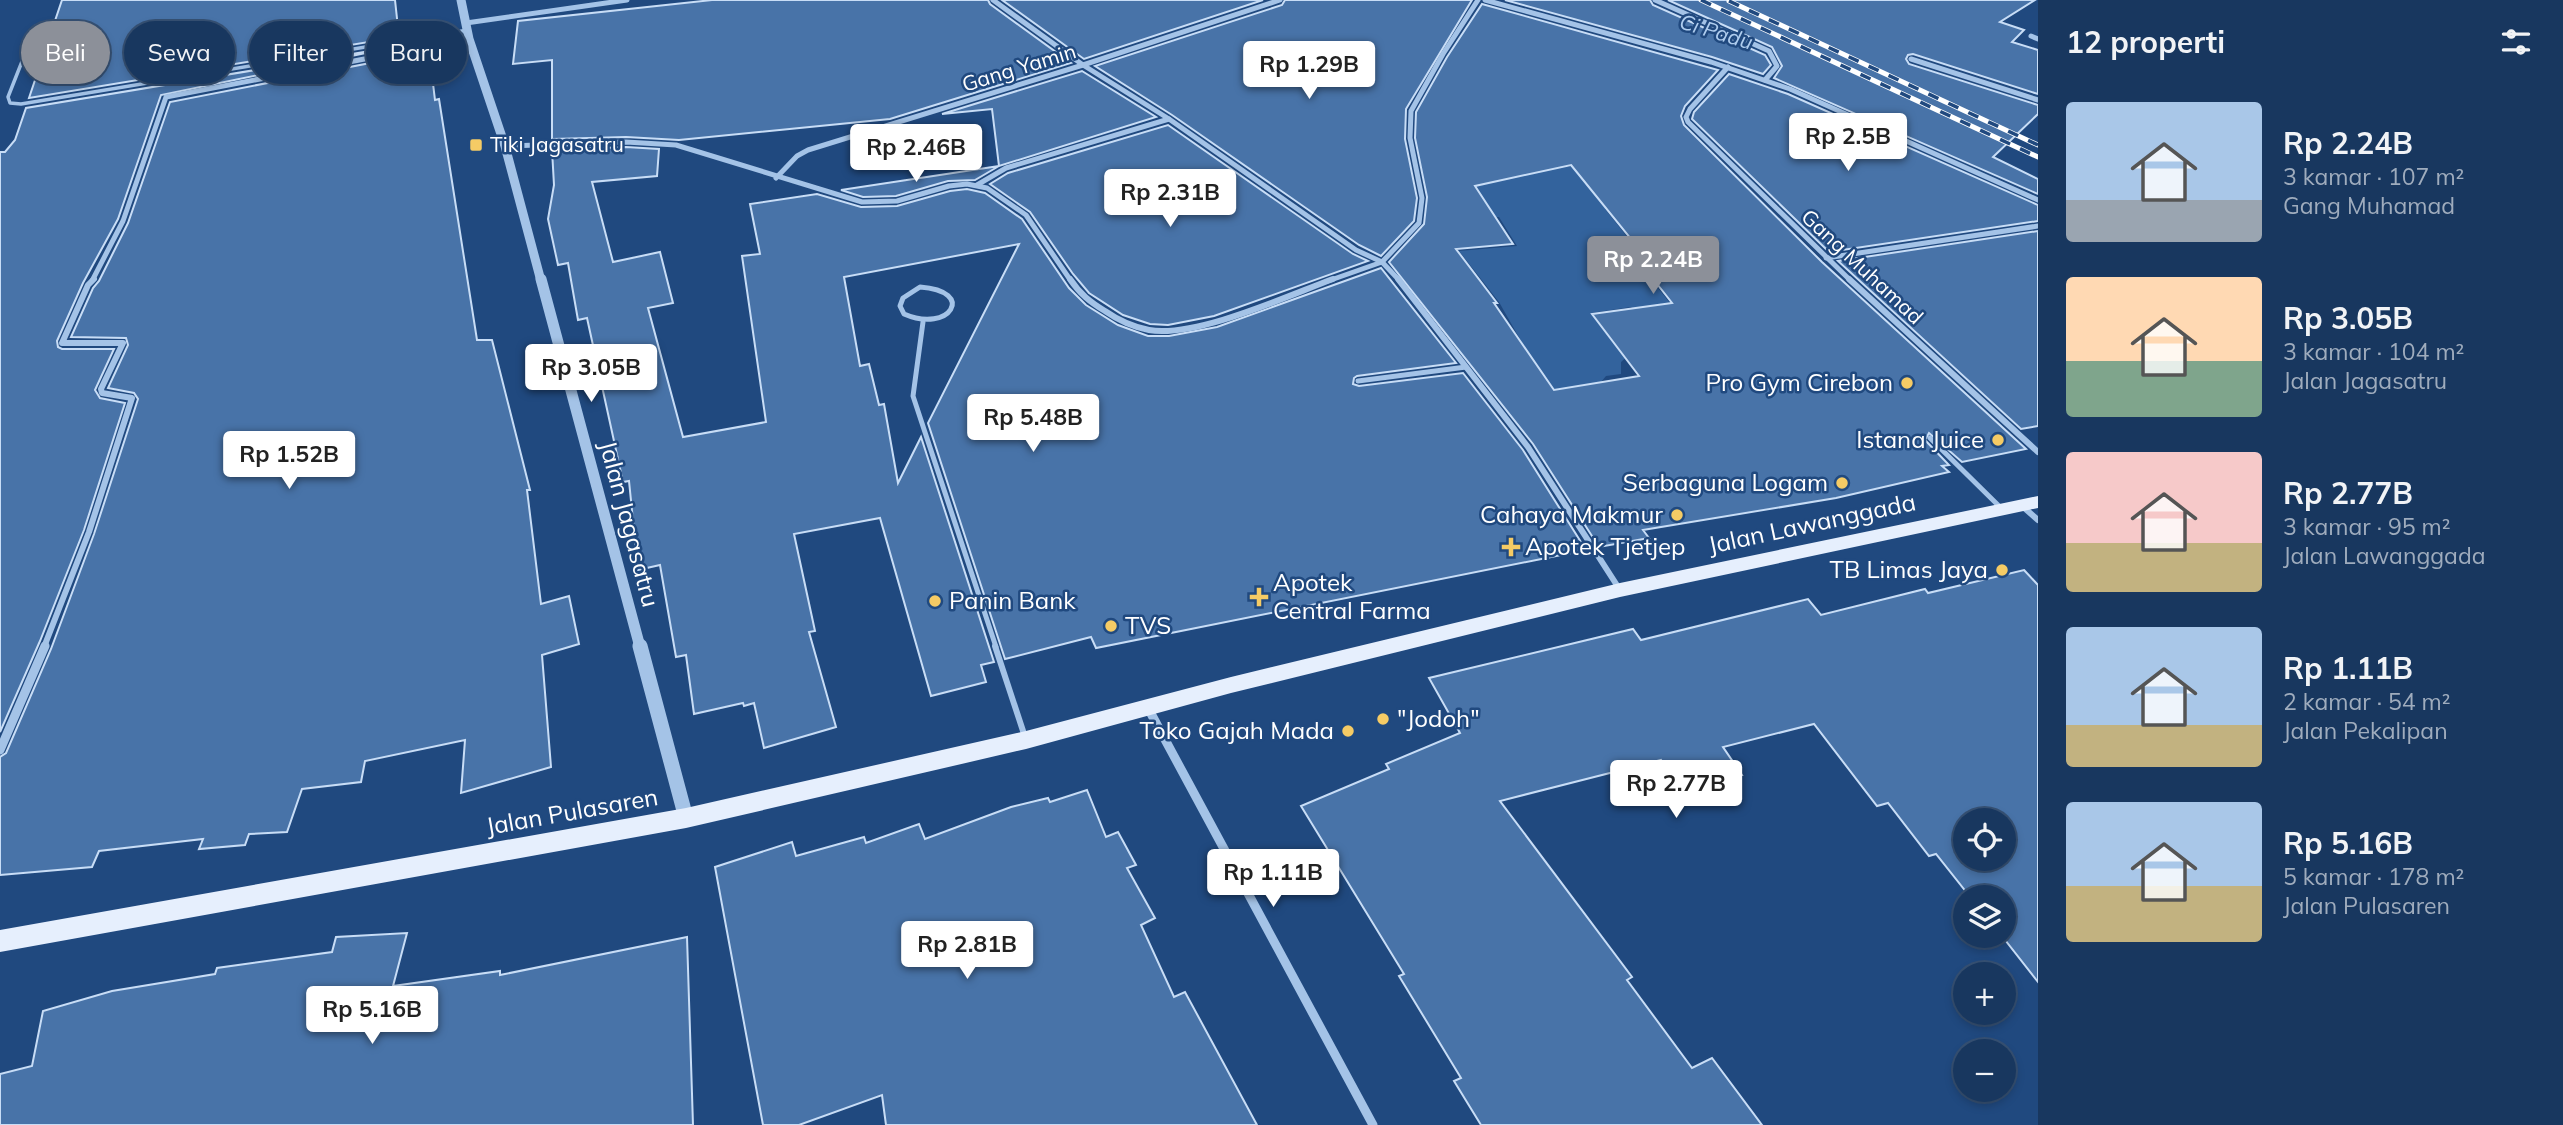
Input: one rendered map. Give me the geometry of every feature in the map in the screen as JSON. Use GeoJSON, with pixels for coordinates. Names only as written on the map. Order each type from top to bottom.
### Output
{"type":"FeatureCollection","features":[{"type":"Feature","properties":{"kind":"main road","name":"Jalan Lawanggada"},"geometry":{"type":"LineString","coordinates":[[1148,708],[1244,681],[1620,590],[2030,504]]}},
{"type":"Feature","properties":{"kind":"main road","name":"Jalan Pulasaren"},"geometry":{"type":"LineString","coordinates":[[0,941],[686,818],[1026,740],[1148,708]]}},
{"type":"Feature","properties":{"kind":"street","name":"Jalan Jagasatru"},"geometry":{"type":"LineString","coordinates":[[461,0],[468,31],[505,146],[686,818]]}},
{"type":"Feature","properties":{"kind":"street"},"geometry":{"type":"LineString","coordinates":[[0,750],[68,593],[111,475],[132,398],[107,396],[101,389],[123,343],[62,342],[88,285],[100,269],[123,220],[166,97],[468,31],[627,0]]}},
{"type":"Feature","properties":{"kind":"street"},"geometry":{"type":"LineString","coordinates":[[993,0],[1083,65],[1169,119],[1356,250],[1382,262],[1407,289],[1528,447],[1620,590]]}},
{"type":"Feature","properties":{"kind":"street","name":"Gang Yamin"},"geometry":{"type":"LineString","coordinates":[[776,178],[797,156],[808,150],[1083,65],[1279,0]]}},
{"type":"Feature","properties":{"kind":"street"},"geometry":{"type":"LineString","coordinates":[[505,146],[585,142],[657,143],[695,150],[776,178],[862,202],[897,201],[949,186],[976,186],[998,193],[1026,215],[1081,296],[1120,321],[1149,330],[1174,331],[1203,327],[1382,262],[1421,220],[1421,194],[1408,133],[1411,111],[1440,57],[1478,0]]}},
{"type":"Feature","properties":{"kind":"street"},"geometry":{"type":"LineString","coordinates":[[1485,0],[1767,78],[2038,200]]}},
{"type":"Feature","properties":{"kind":"street"},"geometry":{"type":"LineString","coordinates":[[1655,0],[1769,51],[1777,66],[1767,78]]}},
{"type":"Feature","properties":{"kind":"street"},"geometry":{"type":"LineString","coordinates":[[2031,36],[2038,39]]}},
{"type":"Feature","properties":{"kind":"street"},"geometry":{"type":"LineString","coordinates":[[1911,59],[2038,100]]}},
{"type":"Feature","properties":{"kind":"street","name":"Gang Muhamad"},"geometry":{"type":"LineString","coordinates":[[1728,67],[1690,109],[1686,119],[1826,258],[2038,452]]}},
{"type":"Feature","properties":{"kind":"street"},"geometry":{"type":"LineString","coordinates":[[976,186],[1006,168],[1169,119]]}},
{"type":"Feature","properties":{"kind":"street"},"geometry":{"type":"LineString","coordinates":[[1826,258],[2038,226]]}},
{"type":"Feature","properties":{"kind":"street"},"geometry":{"type":"LineString","coordinates":[[2030,504],[2038,520]]}},
{"type":"Feature","properties":{"kind":"street"},"geometry":{"type":"LineString","coordinates":[[1148,708],[1373,1125]]}},
{"type":"Feature","properties":{"kind":"lane"},"geometry":{"type":"LineString","coordinates":[[21,64],[8,97],[10,103],[21,104],[468,31]]}},
{"type":"Feature","properties":{"kind":"lane"},"geometry":{"type":"LineString","coordinates":[[932,286],[951,295],[953,310],[946,317],[923,322],[904,314],[900,306],[903,298],[910,292],[932,286]]}},
{"type":"Feature","properties":{"kind":"lane"},"geometry":{"type":"LineString","coordinates":[[923,322],[913,396],[1026,740]]}},
{"type":"Feature","properties":{"kind":"lane"},"geometry":{"type":"LineString","coordinates":[[1358,381],[1466,367]]}},
{"type":"Feature","properties":{"kind":"lane"},"geometry":{"type":"LineString","coordinates":[[1930,438],[2002,509]]}},
{"type":"Feature","properties":{"kind":"shaded area"},"geometry":{"type":"Polygon","coordinates":[[[1579,165],[1611,208],[1605,209],[1644,258],[1636,260],[1673,307],[1636,312],[1631,307],[1591,313],[1611,340],[1651,335],[1621,362],[1621,374],[1606,376],[1601,382],[1605,389],[1563,404],[1529,355],[1499,302],[1459,251],[1517,246],[1499,217],[1444,221],[1451,186],[1579,165]]]}},
{"type":"Feature","properties":{"kind":"building"},"geometry":{"type":"Polygon","coordinates":[[[62,0],[395,0],[397,21],[366,21],[366,42],[352,45],[352,21],[249,21],[249,62],[235,64],[235,21],[124,21],[124,82],[29,98],[34,84],[110,84],[110,21],[55,21],[62,0]]]}},
{"type":"Feature","properties":{"kind":"building"},"geometry":{"type":"Polygon","coordinates":[[[712,0],[988,0],[1071,63],[890,119],[679,140],[626,137],[552,139],[552,60],[513,64],[518,21],[712,0]]]}},
{"type":"Feature","properties":{"kind":"building"},"geometry":{"type":"Polygon","coordinates":[[[1002,0],[1263,0],[1084,59],[1002,0]]]}},
{"type":"Feature","properties":{"kind":"building"},"geometry":{"type":"Polygon","coordinates":[[[1285,0],[1472,0],[1406,109],[1405,139],[1417,198],[1414,221],[1381,256],[1359,245],[1172,115],[1095,66],[1282,5],[1285,0]]]}},
{"type":"Feature","properties":{"kind":"building"},"geometry":{"type":"Polygon","coordinates":[[[1505,0],[1650,0],[1653,5],[1765,55],[1771,65],[1763,74],[1712,57],[1505,0]]]}},
{"type":"Feature","properties":{"kind":"building"},"geometry":{"type":"Polygon","coordinates":[[[1668,0],[2035,0],[2000,22],[2024,30],[2012,42],[2038,50],[2038,94],[1913,54],[1906,59],[1909,64],[2038,105],[2038,114],[1993,157],[2038,179],[2038,194],[1774,78],[1782,66],[1772,47],[1668,0]]]}},
{"type":"Feature","properties":{"kind":"building"},"geometry":{"type":"Polygon","coordinates":[[[1482,4],[1718,70],[1685,106],[1681,116],[1684,125],[1822,262],[2026,449],[1962,462],[1929,433],[1925,440],[1949,465],[1942,466],[1949,472],[1836,498],[1643,530],[1649,538],[1599,547],[1533,444],[1389,262],[1424,224],[1427,197],[1415,138],[1416,112],[1447,57],[1482,4]],[[1571,165],[1475,186],[1513,244],[1456,249],[1497,303],[1494,303],[1554,390],[1639,376],[1592,314],[1672,303],[1639,261],[1648,260],[1571,165]]]}},
{"type":"Feature","properties":{"kind":"building"},"geometry":{"type":"Polygon","coordinates":[[[366,64],[366,84],[433,84],[435,100],[439,99],[477,340],[492,340],[530,490],[527,490],[541,604],[569,596],[579,644],[542,655],[551,767],[461,793],[465,740],[365,761],[361,782],[302,789],[287,832],[249,834],[245,845],[199,849],[203,839],[99,851],[92,867],[0,875],[0,757],[6,753],[51,649],[94,534],[138,399],[134,393],[108,388],[128,345],[126,338],[71,337],[93,288],[128,223],[170,102],[262,84],[352,84],[352,67],[366,64]]]}},
{"type":"Feature","properties":{"kind":"building"},"geometry":{"type":"Polygon","coordinates":[[[249,71],[249,77],[235,80],[235,73],[249,71]]]}},
{"type":"Feature","properties":{"kind":"building"},"geometry":{"type":"Polygon","coordinates":[[[1082,71],[1156,117],[999,166],[992,109],[942,114],[1082,71]]]}},
{"type":"Feature","properties":{"kind":"building"},"geometry":{"type":"Polygon","coordinates":[[[1729,74],[1788,94],[2038,205],[2038,221],[1829,252],[1692,119],[1694,112],[1729,74]]]}},
{"type":"Feature","properties":{"kind":"building"},"geometry":{"type":"Polygon","coordinates":[[[171,84],[215,84],[161,95],[118,219],[83,283],[57,341],[58,347],[62,349],[114,349],[95,390],[100,398],[125,403],[84,530],[0,732],[0,152],[5,152],[15,140],[26,108],[171,84]]]}},
{"type":"Feature","properties":{"kind":"building"},"geometry":{"type":"Polygon","coordinates":[[[1168,125],[1353,254],[1368,261],[1214,316],[1168,325],[1150,324],[1123,315],[1089,293],[1030,212],[990,184],[1008,173],[1168,125]]]}},
{"type":"Feature","properties":{"kind":"building"},"geometry":{"type":"Polygon","coordinates":[[[626,147],[659,149],[657,176],[592,182],[613,262],[660,252],[673,303],[648,308],[683,437],[766,422],[742,256],[760,254],[750,204],[817,194],[861,207],[897,206],[967,189],[985,193],[1022,219],[1069,288],[1086,305],[1118,325],[1148,336],[1169,336],[1217,327],[1381,268],[1456,363],[1357,376],[1353,384],[1359,386],[1463,373],[1523,450],[1586,550],[1096,648],[1091,637],[1005,659],[928,423],[1019,244],[844,277],[860,366],[869,364],[879,405],[884,404],[898,483],[921,437],[994,662],[981,665],[986,682],[931,696],[880,518],[794,534],[815,631],[809,632],[836,727],[764,748],[754,703],[694,714],[686,655],[676,657],[660,565],[638,570],[629,481],[623,482],[587,318],[578,320],[568,263],[558,265],[548,219],[554,185],[552,150],[626,147]]]}},
{"type":"Feature","properties":{"kind":"building"},"geometry":{"type":"Polygon","coordinates":[[[999,166],[975,180],[948,181],[896,196],[863,197],[841,190],[999,166]]]}},
{"type":"Feature","properties":{"kind":"building"},"geometry":{"type":"Polygon","coordinates":[[[2038,231],[2038,426],[2021,429],[1838,261],[2038,231]]]}},
{"type":"Feature","properties":{"kind":"building"},"geometry":{"type":"Polygon","coordinates":[[[2024,570],[2038,585],[2038,982],[2011,948],[2016,948],[2016,885],[1961,885],[1936,854],[1929,856],[1888,803],[1877,806],[1814,724],[1723,747],[1742,775],[1679,789],[1661,760],[1500,801],[1632,977],[1627,980],[1692,1068],[1712,1058],[1762,1125],[1481,1125],[1454,1081],[1461,1078],[1399,976],[1404,974],[1301,806],[1389,769],[1386,764],[1460,733],[1429,678],[1633,629],[1641,640],[1808,599],[1821,615],[1925,589],[1928,593],[2024,570]]]}},
{"type":"Feature","properties":{"kind":"building"},"geometry":{"type":"Polygon","coordinates":[[[1087,790],[1106,837],[1118,832],[1136,865],[1127,868],[1155,918],[1141,925],[1174,997],[1185,992],[1257,1125],[886,1125],[882,1095],[799,1125],[763,1125],[715,867],[792,842],[796,856],[864,837],[866,843],[919,824],[925,839],[1011,807],[1048,798],[1050,802],[1087,790]]]}},
{"type":"Feature","properties":{"kind":"building"},"geometry":{"type":"Polygon","coordinates":[[[407,933],[393,986],[500,971],[500,975],[687,937],[693,1125],[0,1125],[0,1074],[32,1066],[43,1011],[112,991],[215,974],[217,968],[332,952],[336,937],[407,933]]]}},
{"type":"Feature","properties":{"kind":"railway"},"geometry":{"type":"LineString","coordinates":[[1701,0],[2038,157]]}},
{"type":"Feature","properties":{"kind":"railway"},"geometry":{"type":"LineString","coordinates":[[1729,1],[2038,145]]}},
{"type":"Feature","properties":{"kind":"place","name":"Tiki Jagasatru"},"geometry":{"type":"Point","coordinates":[476,145]}},
{"type":"Feature","properties":{"kind":"place","name":"Pro Gym Cirebon"},"geometry":{"type":"Point","coordinates":[1907,383]}},
{"type":"Feature","properties":{"kind":"place","name":"Istana Juice"},"geometry":{"type":"Point","coordinates":[1998,440]}},
{"type":"Feature","properties":{"kind":"place","name":"Serbaguna Logam"},"geometry":{"type":"Point","coordinates":[1842,483]}},
{"type":"Feature","properties":{"kind":"place","name":"Cahaya Makmur"},"geometry":{"type":"Point","coordinates":[1677,515]}},
{"type":"Feature","properties":{"kind":"place","name":"Apotek Tjetjep"},"geometry":{"type":"Point","coordinates":[1511,547]}},
{"type":"Feature","properties":{"kind":"place","name":"TB Limas Jaya"},"geometry":{"type":"Point","coordinates":[2002,570]}},
{"type":"Feature","properties":{"kind":"place","name":"Apotek Central Farma"},"geometry":{"type":"Point","coordinates":[1259,597]}},
{"type":"Feature","properties":{"kind":"place","name":"Panin Bank"},"geometry":{"type":"Point","coordinates":[935,601]}},
{"type":"Feature","properties":{"kind":"place","name":"TVS"},"geometry":{"type":"Point","coordinates":[1111,626]}},
{"type":"Feature","properties":{"kind":"place","name":"\"Jodoh\""},"geometry":{"type":"Point","coordinates":[1383,719]}},
{"type":"Feature","properties":{"kind":"place","name":"Toko Gajah Mada"},"geometry":{"type":"Point","coordinates":[1348,731]}},
{"type":"Feature","properties":{"kind":"water label","name":"Ci Padu"},"geometry":{"type":"Point","coordinates":[1716,32]}}]}
